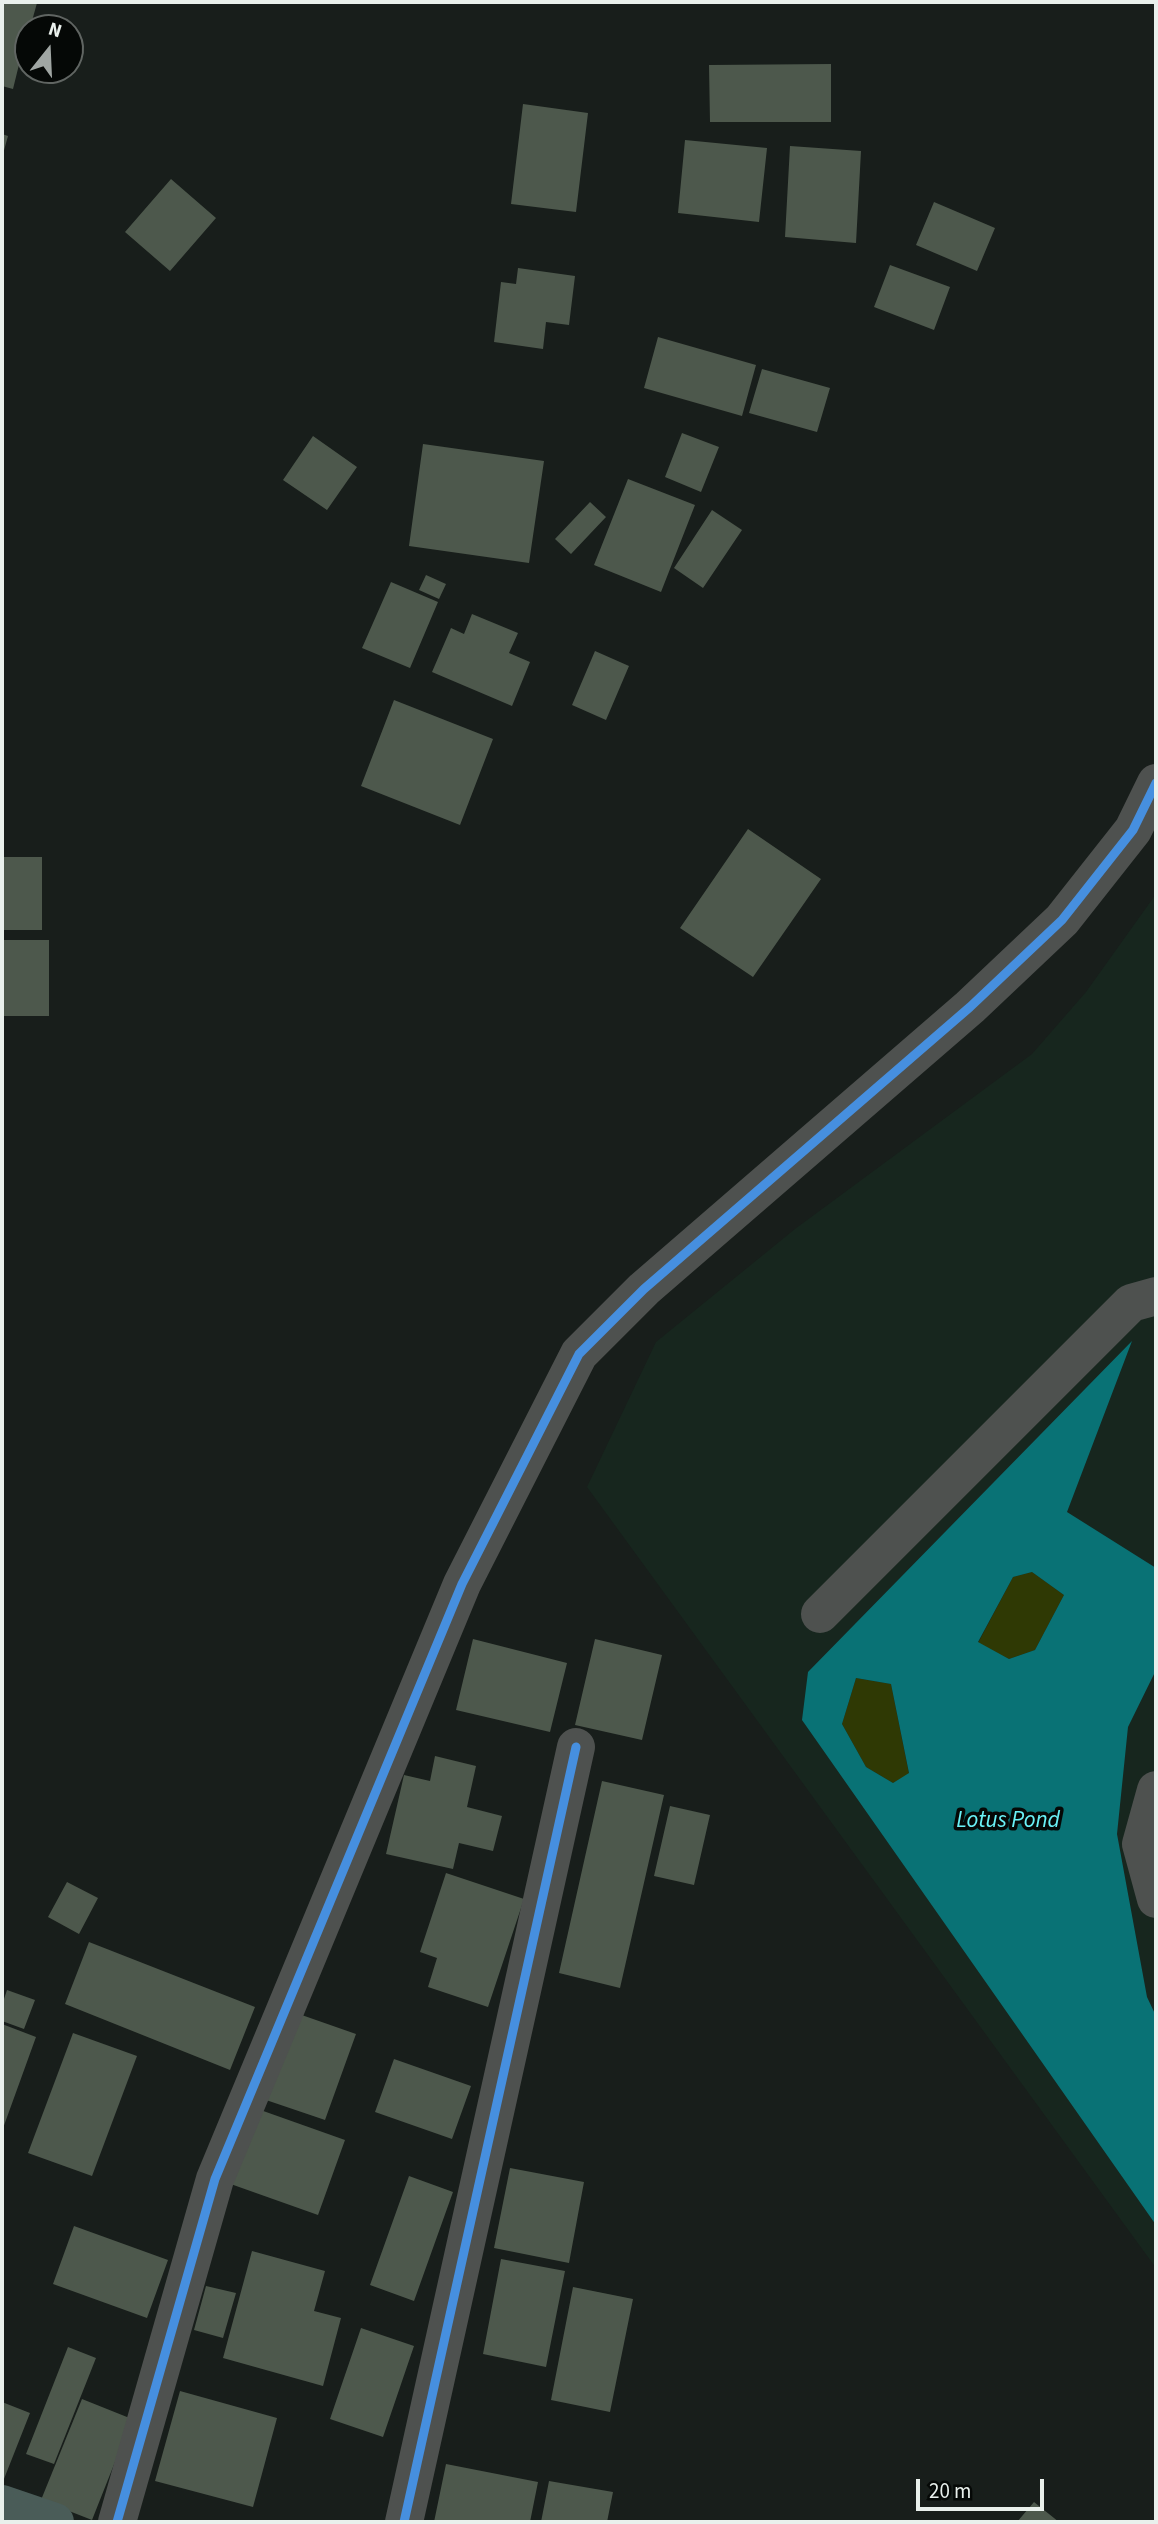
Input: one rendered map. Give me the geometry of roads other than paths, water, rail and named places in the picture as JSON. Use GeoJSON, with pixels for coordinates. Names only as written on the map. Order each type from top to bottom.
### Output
{"type":"FeatureCollection","features":[{"type":"Feature","properties":{"kind":"main road"},"geometry":{"type":"LineString","coordinates":[[2,2504],[55,2522]]}},
{"type":"Feature","properties":{"kind":"street"},"geometry":{"type":"LineString","coordinates":[[117,2522],[215,2179],[462,1584],[579,1354],[644,1289],[970,1007],[1062,920],[1133,830],[1156,783]]}},
{"type":"Feature","properties":{"kind":"street"},"geometry":{"type":"LineString","coordinates":[[820,1615],[1132,1303],[1156,1296]]}},
{"type":"Feature","properties":{"kind":"street"},"geometry":{"type":"LineString","coordinates":[[404,2522],[576,1748]]}},
{"type":"Feature","properties":{"kind":"street"},"geometry":{"type":"LineString","coordinates":[[1156,1790],[1141,1844],[1156,1899]]}},
{"type":"Feature","properties":{"kind":"water","name":"Lotus Pond"},"geometry":{"type":"Polygon","coordinates":[[[1132,1341],[1067,1512],[1156,1568],[1156,1670],[1128,1727],[1117,1834],[1147,1997],[1156,2016],[1156,2225],[802,1720],[808,1672],[1132,1341]],[[1032,1572],[1013,1577],[978,1642],[1009,1659],[1035,1650],[1064,1595],[1032,1572]],[[856,1678],[842,1724],[866,1767],[893,1783],[909,1773],[891,1684],[856,1678]]]}}]}
